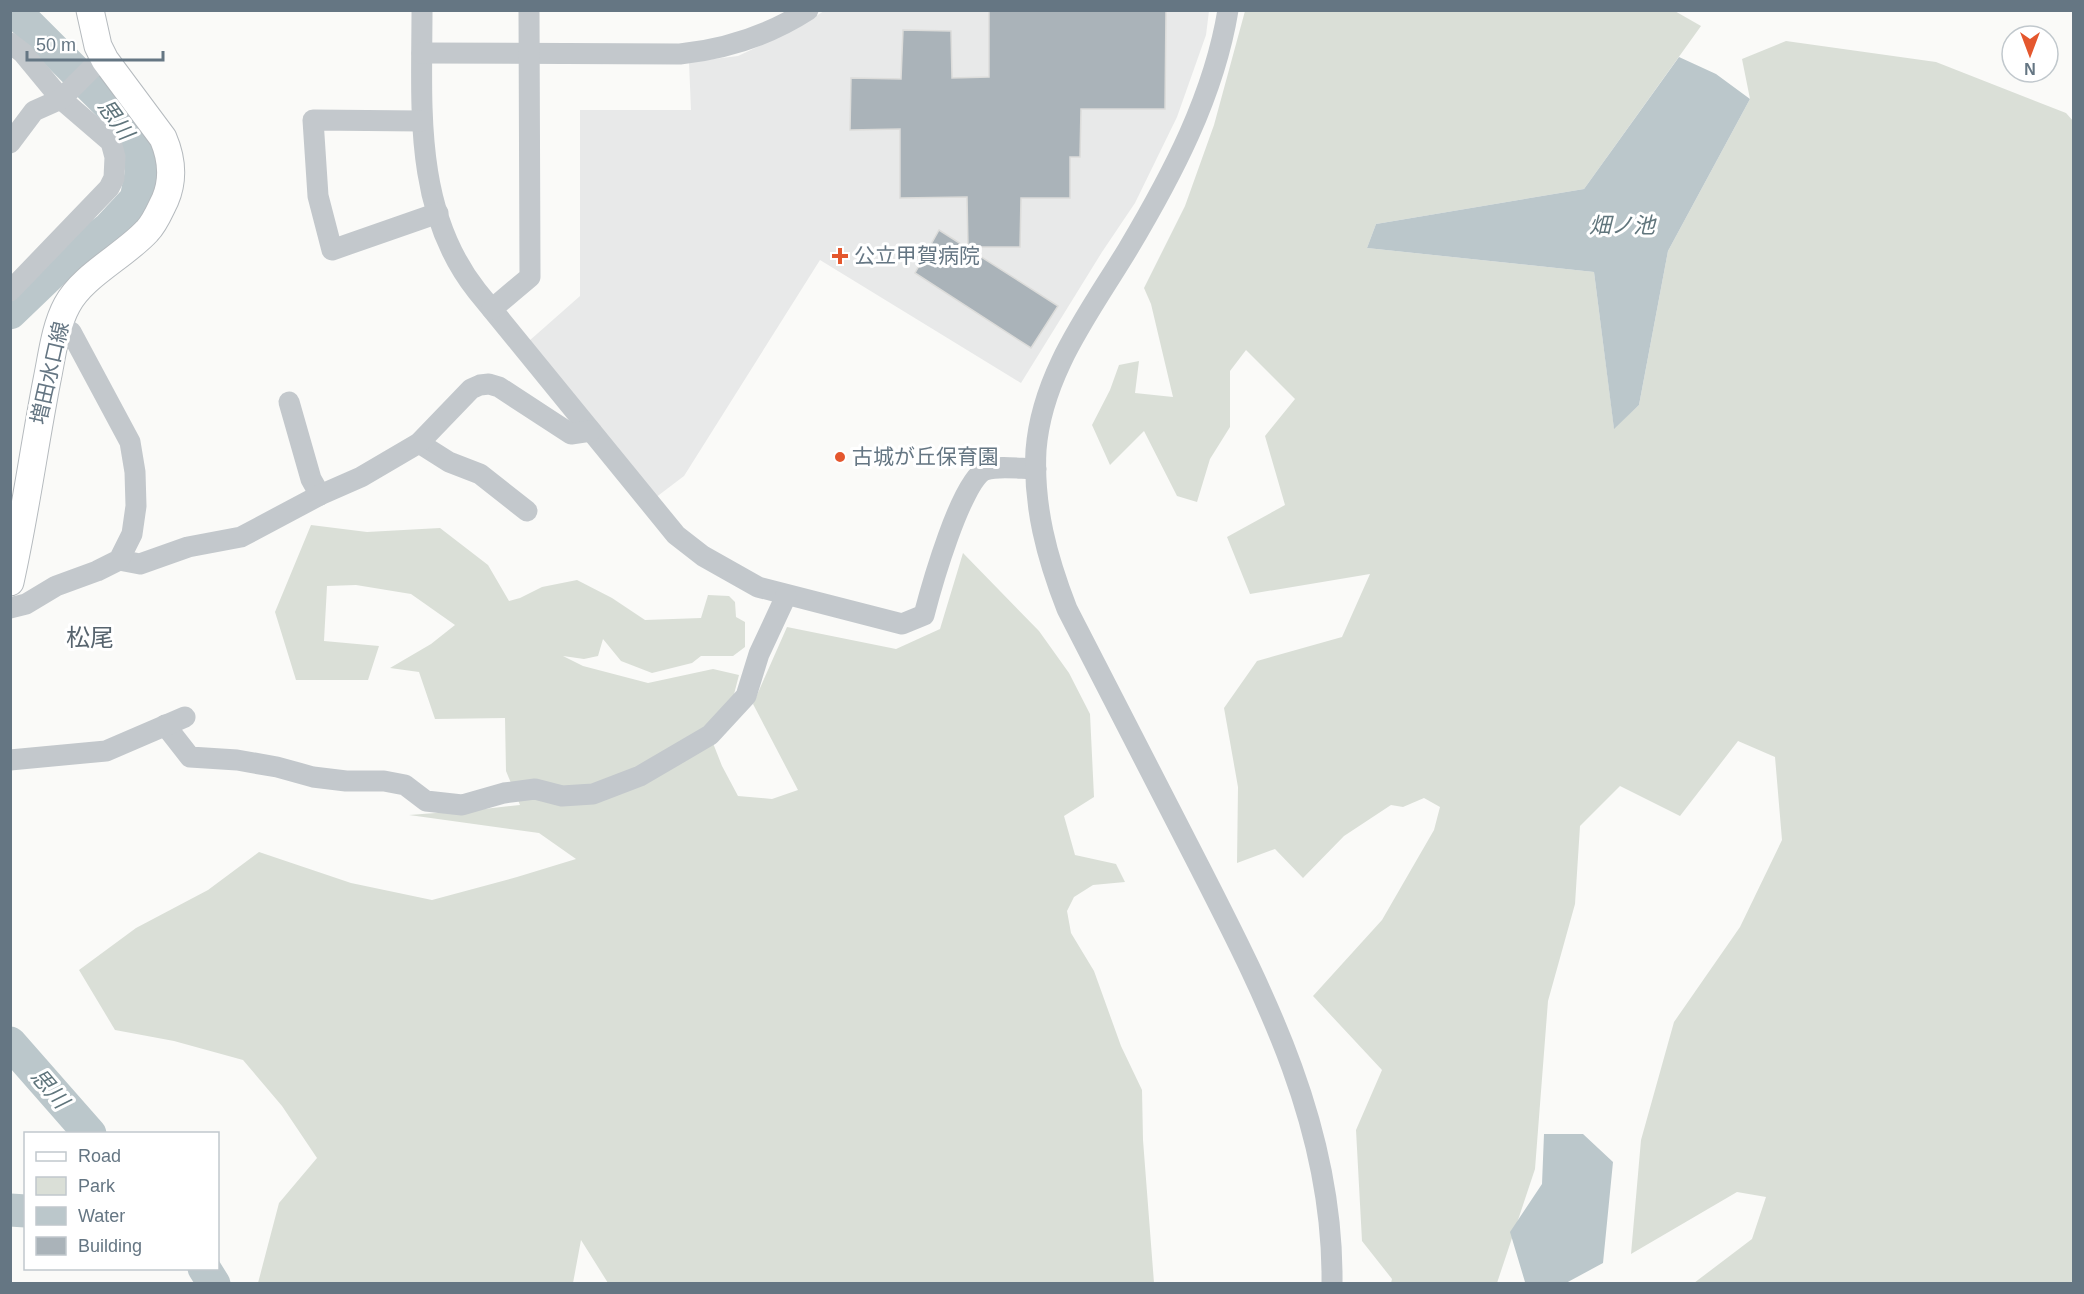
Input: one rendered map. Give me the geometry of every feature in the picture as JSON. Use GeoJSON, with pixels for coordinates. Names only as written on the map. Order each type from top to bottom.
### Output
{"type":"FeatureCollection","features":[{"type":"Feature","properties":{"kind":"main road","name":"増田水口線"},"geometry":{"type":"LineString","coordinates":[[10,582],[20,541],[33,449],[59,327],[67,304],[99,271],[149,230],[171,181],[171,165],[163,138],[98,64],[98,46],[90,10]]}},
{"type":"Feature","properties":{"kind":"street"},"geometry":{"type":"LineString","coordinates":[[422,10],[421,121],[429,184],[458,264],[466,278],[676,534],[703,556],[759,587],[786,596],[902,624],[924,615],[942,553],[970,487],[977,477],[985,471],[998,469],[1036,469]]}},
{"type":"Feature","properties":{"kind":"street"},"geometry":{"type":"LineString","coordinates":[[492,309],[530,278],[529,10]]}},
{"type":"Feature","properties":{"kind":"street"},"geometry":{"type":"LineString","coordinates":[[422,53],[680,54],[718,49],[756,37],[808,10]]}},
{"type":"Feature","properties":{"kind":"street"},"geometry":{"type":"LineString","coordinates":[[1228,10],[1218,60],[1181,153],[1129,248],[1080,324],[1059,366],[1046,400],[1040,427],[1036,469],[1037,503],[1043,537],[1067,609],[1232,927],[1288,1053],[1315,1142],[1325,1197],[1332,1284]]}},
{"type":"Feature","properties":{"kind":"street"},"geometry":{"type":"LineString","coordinates":[[10,43],[24,53],[111,142],[115,157],[114,178],[109,188],[10,291]]}},
{"type":"Feature","properties":{"kind":"street"},"geometry":{"type":"LineString","coordinates":[[10,143],[34,111],[64,96],[98,64]]}},
{"type":"Feature","properties":{"kind":"street"},"geometry":{"type":"LineString","coordinates":[[421,121],[313,120],[318,196],[332,250],[438,213]]}},
{"type":"Feature","properties":{"kind":"street"},"geometry":{"type":"LineString","coordinates":[[10,608],[26,604],[56,586],[119,560],[132,534],[136,506],[135,472],[130,442],[71,332],[59,327]]}},
{"type":"Feature","properties":{"kind":"street"},"geometry":{"type":"LineString","coordinates":[[119,560],[140,564],[188,547],[241,537],[320,495],[361,477],[419,443],[458,400],[471,388],[480,385],[489,384],[499,387],[571,434],[591,431]]}},
{"type":"Feature","properties":{"kind":"street"},"geometry":{"type":"LineString","coordinates":[[289,402],[311,479],[320,495]]}},
{"type":"Feature","properties":{"kind":"street"},"geometry":{"type":"LineString","coordinates":[[419,443],[449,462],[480,474],[527,511]]}},
{"type":"Feature","properties":{"kind":"street"},"geometry":{"type":"LineString","coordinates":[[165,725],[190,757],[237,760],[277,767],[313,777],[346,781],[384,781],[405,785],[426,801],[462,805],[504,793],[535,789],[562,796],[593,794],[640,776],[710,735],[746,696],[759,654],[786,596]]}},
{"type":"Feature","properties":{"kind":"street"},"geometry":{"type":"LineString","coordinates":[[10,760],[106,751],[185,717]]}},
{"type":"Feature","properties":{"kind":"shaded area","name":"公立甲賀病院"},"geometry":{"type":"Polygon","coordinates":[[[824,11],[1209,11],[1206,35],[1177,117],[1135,203],[1021,383],[820,260],[684,476],[655,498],[529,341],[580,296],[580,110],[691,110],[689,62],[738,56],[799,27],[824,11]]]}},
{"type":"Feature","properties":{"kind":"green space"},"geometry":{"type":"Polygon","coordinates":[[[1673,10],[1701,26],[1584,189],[1376,224],[1367,248],[1594,272],[1614,428],[1639,405],[1668,251],[1750,99],[1742,59],[1786,41],[1936,62],[2066,113],[2074,122],[2073,1283],[1694,1283],[1752,1239],[1766,1197],[1737,1192],[1631,1254],[1641,1140],[1674,1022],[1740,927],[1782,840],[1775,757],[1738,741],[1680,816],[1620,786],[1580,826],[1575,904],[1548,1001],[1535,1169],[1497,1283],[1391,1283],[1392,1279],[1362,1241],[1356,1130],[1382,1070],[1313,996],[1382,920],[1434,830],[1440,807],[1424,798],[1403,807],[1391,805],[1344,836],[1303,878],[1275,849],[1237,863],[1238,787],[1224,708],[1257,661],[1342,637],[1370,574],[1250,594],[1227,537],[1285,505],[1265,436],[1295,399],[1246,350],[1230,371],[1230,427],[1210,459],[1197,502],[1177,496],[1144,431],[1110,465],[1092,425],[1110,390],[1119,365],[1139,361],[1135,393],[1173,397],[1151,304],[1144,288],[1185,206],[1214,125],[1245,11],[1673,10]]]}},
{"type":"Feature","properties":{"kind":"green space"},"geometry":{"type":"Polygon","coordinates":[[[311,525],[367,532],[440,528],[488,565],[509,601],[542,587],[577,580],[612,598],[645,620],[701,618],[708,595],[729,596],[735,602],[736,617],[745,622],[745,647],[733,656],[701,656],[692,663],[652,673],[621,661],[603,639],[598,656],[584,659],[563,656],[583,666],[648,683],[713,669],[739,675],[732,702],[709,733],[722,766],[738,796],[772,799],[798,790],[753,704],[787,627],[896,649],[940,629],[963,553],[1039,631],[1069,673],[1090,714],[1094,797],[1064,816],[1075,855],[1116,864],[1125,882],[1093,885],[1074,897],[1067,911],[1071,933],[1094,971],[1121,1046],[1142,1090],[1143,1140],[1154,1283],[608,1283],[581,1240],[573,1283],[258,1283],[279,1203],[317,1158],[282,1106],[243,1060],[174,1041],[115,1030],[79,970],[136,928],[208,890],[259,852],[351,883],[432,900],[576,859],[539,833],[409,815],[520,805],[506,771],[505,718],[435,719],[419,672],[390,668],[431,644],[455,625],[411,594],[356,585],[327,586],[324,641],[379,646],[368,680],[296,680],[275,612],[311,525]]]}},
{"type":"Feature","properties":{"kind":"water","name":"畑ノ池"},"geometry":{"type":"Polygon","coordinates":[[[1679,57],[1716,74],[1750,99],[1668,251],[1639,405],[1614,429],[1594,272],[1367,248],[1376,224],[1584,189],[1679,57]]]}},
{"type":"Feature","properties":{"kind":"water"},"geometry":{"type":"Polygon","coordinates":[[[1544,1134],[1583,1134],[1613,1162],[1603,1263],[1566,1283],[1525,1282],[1510,1232],[1542,1184],[1544,1134]]]}},
{"type":"Feature","properties":{"kind":"building","name":"公立甲賀病院"},"geometry":{"type":"Polygon","coordinates":[[[989,10],[1166,10],[1165,109],[1081,109],[1080,157],[1070,157],[1070,198],[1021,198],[1020,247],[968,247],[967,197],[900,198],[900,129],[850,130],[851,78],[901,79],[903,30],[951,31],[952,78],[989,77],[989,10]]]}},
{"type":"Feature","properties":{"kind":"building"},"geometry":{"type":"Polygon","coordinates":[[[939,230],[1058,306],[1031,348],[915,273],[939,230]]]}},
{"type":"Feature","properties":{"kind":"waterway","name":"思川"},"geometry":{"type":"LineString","coordinates":[[10,313],[58,267],[109,228],[136,199],[142,170],[133,140],[114,110],[14,10]]}},
{"type":"Feature","properties":{"kind":"waterway","name":"思川"},"geometry":{"type":"LineString","coordinates":[[10,1043],[88,1132]]}},
{"type":"Feature","properties":{"kind":"waterway"},"geometry":{"type":"LineString","coordinates":[[10,1210],[24,1211]]}},
{"type":"Feature","properties":{"kind":"waterway","name":"思川"},"geometry":{"type":"LineString","coordinates":[[205,1270],[214,1284]]}},
{"type":"Feature","properties":{"kind":"place","name":"公立甲賀病院"},"geometry":{"type":"Point","coordinates":[840,256]}},
{"type":"Feature","properties":{"kind":"place","name":"古城が丘保育園"},"geometry":{"type":"Point","coordinates":[840,457]}},
{"type":"Feature","properties":{"kind":"district","name":"松尾"},"geometry":{"type":"Point","coordinates":[90,638]}}]}
